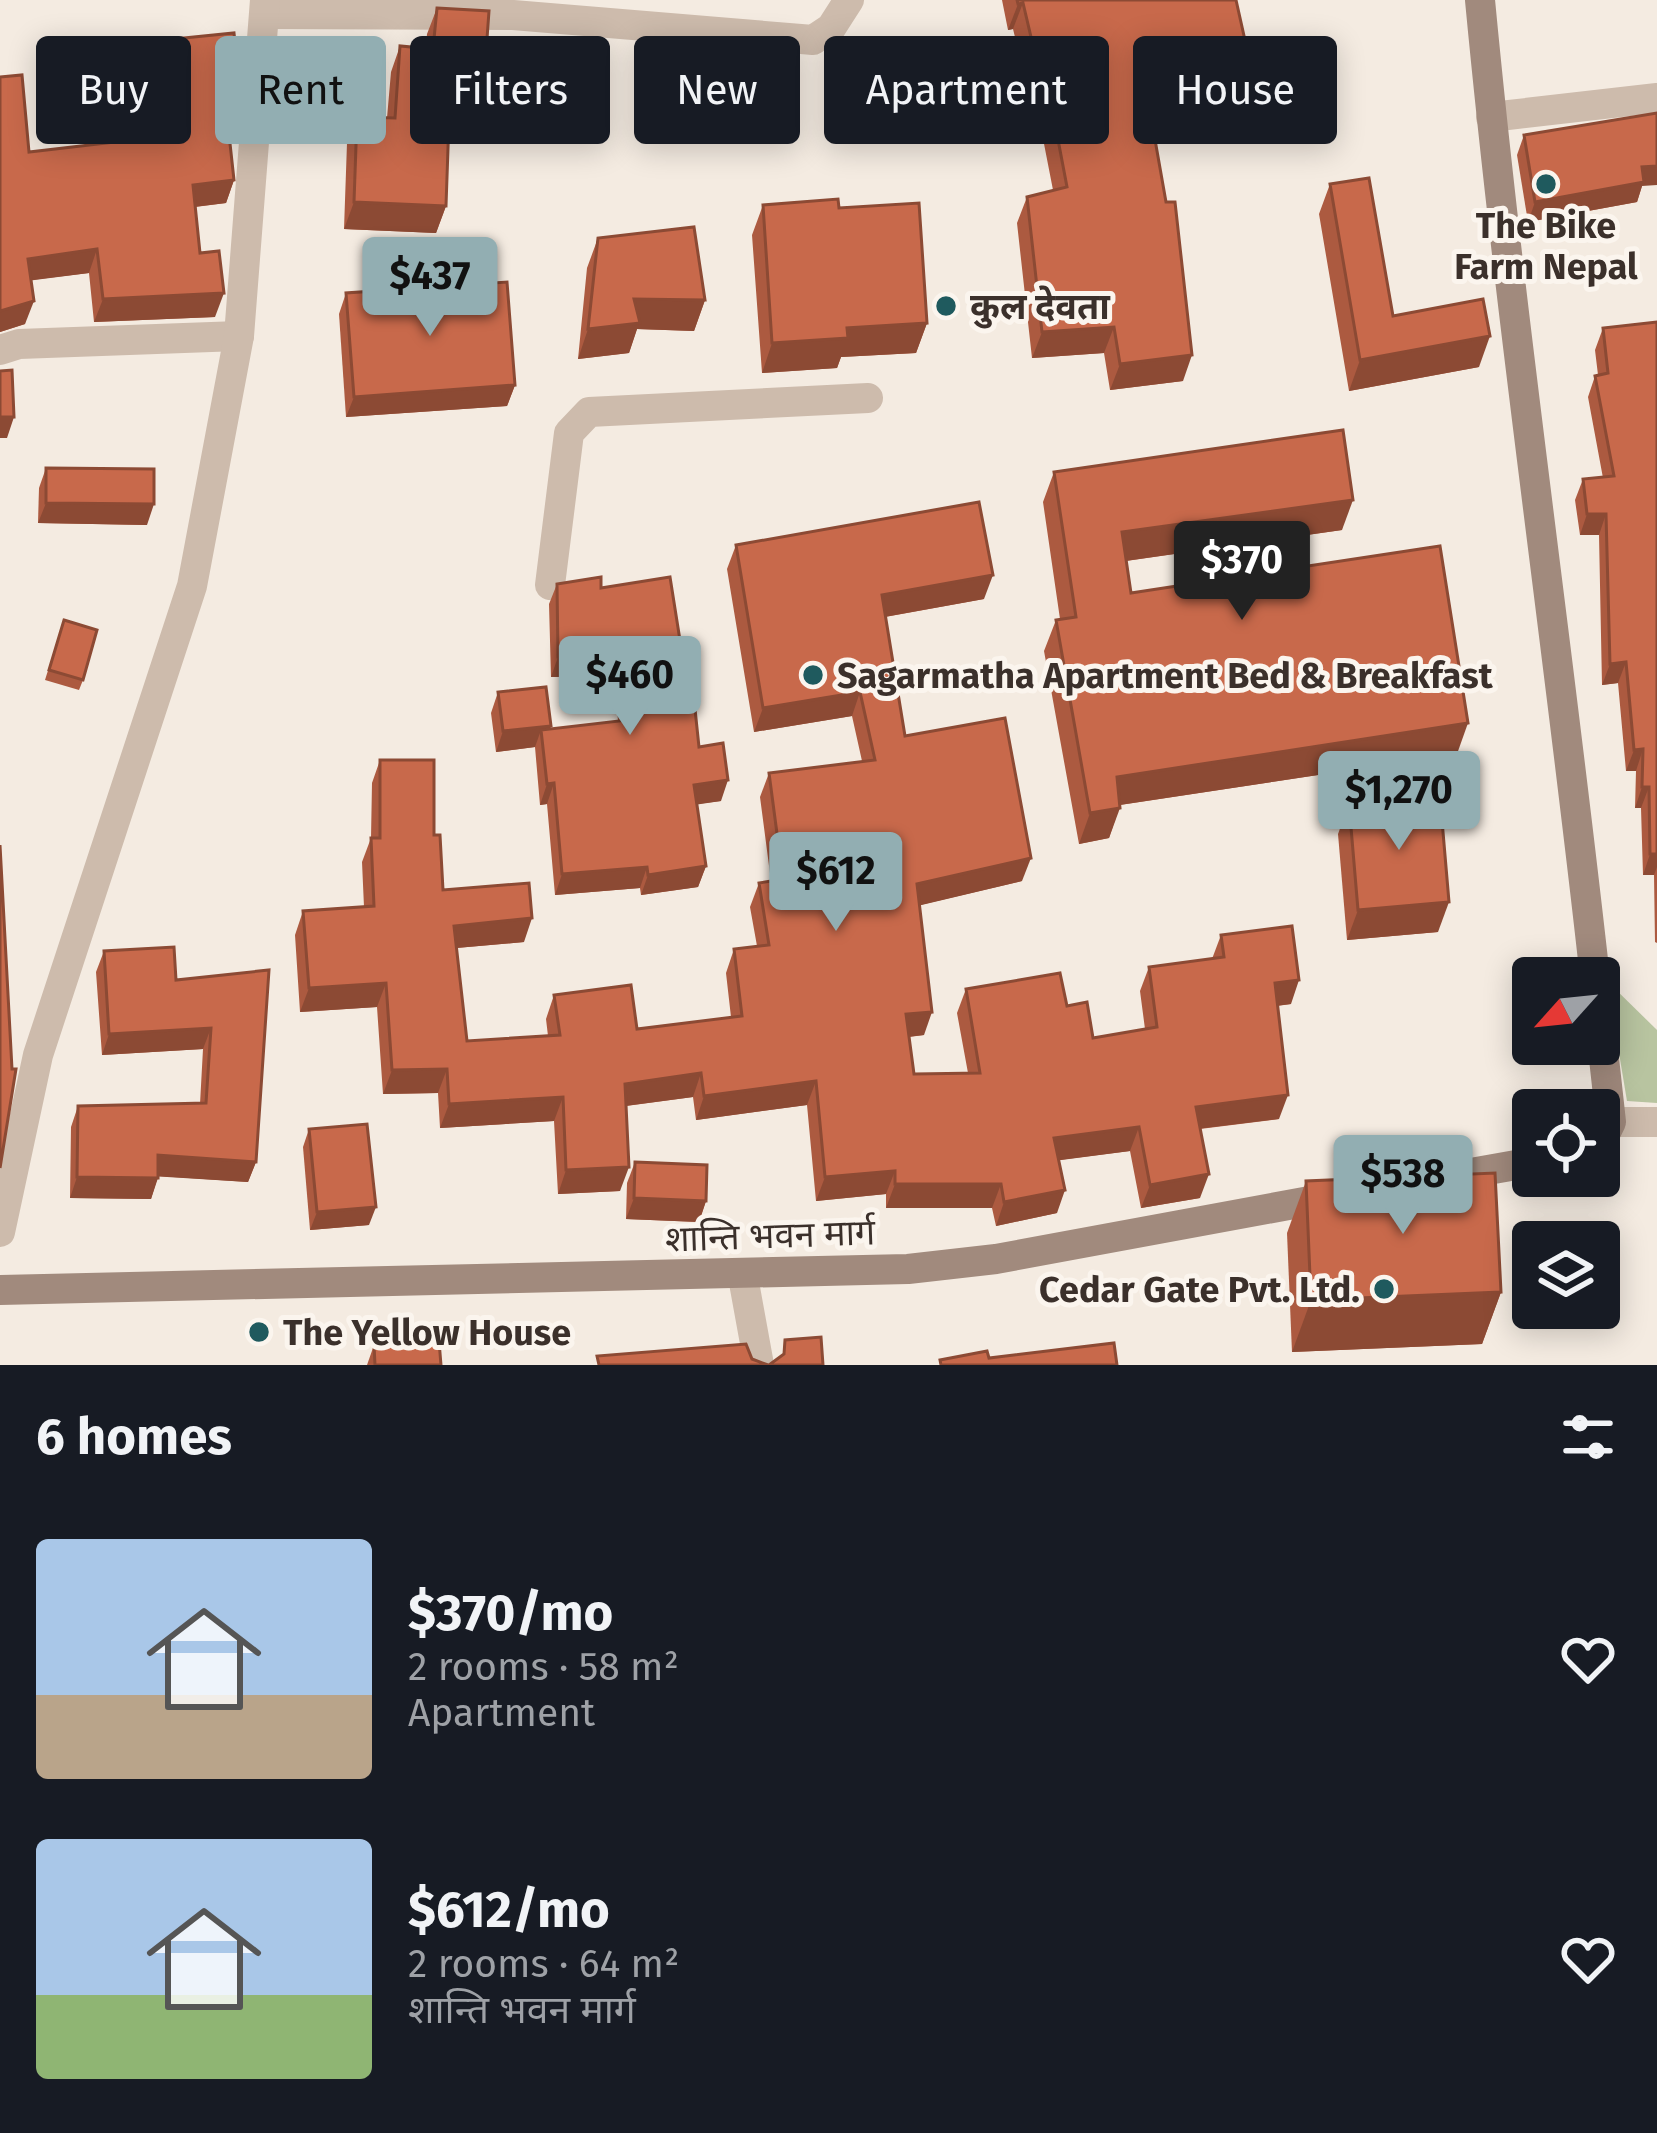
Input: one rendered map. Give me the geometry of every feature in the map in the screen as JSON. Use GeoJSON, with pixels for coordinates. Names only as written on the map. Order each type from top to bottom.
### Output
{"type":"FeatureCollection","features":[{"type":"Feature","properties":{"kind":"main road"},"geometry":{"type":"LineString","coordinates":[[1480,0],[1521,404],[1556,619],[1593,957]]}},
{"type":"Feature","properties":{"kind":"main road","name":"शान्ति भवन मार्ग"},"geometry":{"type":"LineString","coordinates":[[0,1290],[908,1270],[996,1259],[1512,1166]]}},
{"type":"Feature","properties":{"kind":"street"},"geometry":{"type":"LineString","coordinates":[[0,1232],[38,1055],[192,586],[239,336],[265,7],[513,15],[813,40],[831,28],[849,0]]}},
{"type":"Feature","properties":{"kind":"street"},"geometry":{"type":"LineString","coordinates":[[1491,117],[1657,98]]}},
{"type":"Feature","properties":{"kind":"street"},"geometry":{"type":"LineString","coordinates":[[0,350],[19,344],[239,336]]}},
{"type":"Feature","properties":{"kind":"street"},"geometry":{"type":"LineString","coordinates":[[550,585],[569,433],[577,419],[590,412],[868,398]]}},
{"type":"Feature","properties":{"kind":"street"},"geometry":{"type":"LineString","coordinates":[[1620,1131],[1657,1122]]}},
{"type":"Feature","properties":{"kind":"street"},"geometry":{"type":"LineString","coordinates":[[743,1277],[759,1365]]}},
{"type":"Feature","properties":{"kind":"green space"},"geometry":{"type":"Polygon","coordinates":[[[1620,994],[1657,1030],[1657,1103],[1627,1101],[1620,1059],[1620,994]]]}},
{"type":"Feature","properties":{"kind":"building"},"geometry":{"type":"Polygon","coordinates":[[[1017,0],[1236,0],[1244,36],[1133,36],[1133,144],[1156,144],[1166,202],[1175,202],[1192,355],[1120,364],[1114,327],[1042,332],[1027,197],[1067,187],[1059,144],[1109,144],[1109,36],[1031,36],[1023,3],[1017,0]]]}},
{"type":"Feature","properties":{"kind":"building"},"geometry":{"type":"Polygon","coordinates":[[[437,8],[489,11],[487,36],[434,36],[437,8]]]}},
{"type":"Feature","properties":{"kind":"building"},"geometry":{"type":"Polygon","coordinates":[[[234,33],[215,36],[215,144],[230,144],[234,180],[193,185],[200,253],[219,251],[224,293],[103,299],[97,249],[28,259],[34,301],[0,311],[0,77],[22,75],[29,152],[98,144],[191,144],[191,37],[234,33]]]}},
{"type":"Feature","properties":{"kind":"building"},"geometry":{"type":"Polygon","coordinates":[[[400,46],[410,47],[410,144],[448,144],[446,206],[354,202],[356,144],[386,144],[386,118],[395,118],[400,46]]]}},
{"type":"Feature","properties":{"kind":"building"},"geometry":{"type":"Polygon","coordinates":[[[1657,113],[1657,166],[1642,167],[1644,182],[1535,202],[1524,135],[1657,113]]]}},
{"type":"Feature","properties":{"kind":"building"},"geometry":{"type":"Polygon","coordinates":[[[1369,178],[1393,316],[1483,299],[1490,336],[1360,360],[1330,184],[1369,178]]]}},
{"type":"Feature","properties":{"kind":"building"},"geometry":{"type":"Polygon","coordinates":[[[838,199],[839,208],[919,203],[927,323],[847,328],[848,338],[772,343],[763,205],[838,199]]]}},
{"type":"Feature","properties":{"kind":"building"},"geometry":{"type":"Polygon","coordinates":[[[694,227],[705,300],[634,299],[640,323],[588,329],[598,238],[694,227]]]}},
{"type":"Feature","properties":{"kind":"building"},"geometry":{"type":"Polygon","coordinates":[[[507,282],[515,385],[354,397],[346,293],[507,282]]]}},
{"type":"Feature","properties":{"kind":"building"},"geometry":{"type":"Polygon","coordinates":[[[1657,322],[1657,854],[1650,854],[1649,787],[1642,787],[1643,749],[1634,750],[1626,662],[1610,664],[1606,514],[1587,514],[1583,479],[1614,476],[1595,376],[1608,373],[1603,328],[1657,322]]]}},
{"type":"Feature","properties":{"kind":"building"},"geometry":{"type":"Polygon","coordinates":[[[12,370],[14,417],[0,417],[0,371],[12,370]]]}},
{"type":"Feature","properties":{"kind":"building"},"geometry":{"type":"Polygon","coordinates":[[[1343,430],[1353,500],[1122,532],[1131,593],[1440,546],[1468,723],[1117,777],[1120,808],[1090,813],[1056,620],[1076,617],[1054,472],[1343,430]]]}},
{"type":"Feature","properties":{"kind":"building"},"geometry":{"type":"Polygon","coordinates":[[[46,468],[154,469],[154,504],[46,503],[46,468]]]}},
{"type":"Feature","properties":{"kind":"building"},"geometry":{"type":"Polygon","coordinates":[[[979,502],[993,575],[882,595],[905,736],[1005,718],[1031,858],[917,884],[932,1012],[906,1014],[914,1074],[980,1073],[966,989],[1060,973],[1067,1006],[1087,1002],[1093,1038],[1157,1027],[1149,967],[1224,957],[1221,935],[1292,926],[1299,980],[1275,983],[1288,1095],[1196,1107],[1209,1174],[1150,1185],[1139,1127],[1054,1138],[1065,1190],[1004,1202],[1001,1184],[895,1184],[895,1171],[825,1177],[816,1081],[704,1096],[701,1073],[625,1084],[629,1167],[566,1170],[563,1097],[449,1104],[447,1069],[392,1070],[386,983],[309,988],[303,911],[374,906],[371,838],[380,838],[380,760],[434,760],[434,835],[440,835],[443,890],[529,883],[532,918],[454,926],[467,1041],[560,1035],[554,995],[631,985],[637,1029],[742,1016],[734,949],[769,945],[759,883],[783,879],[769,773],[875,760],[860,692],[763,708],[736,545],[979,502]]]}},
{"type":"Feature","properties":{"kind":"building"},"geometry":{"type":"Polygon","coordinates":[[[601,577],[601,588],[670,577],[685,672],[691,671],[699,747],[723,743],[728,780],[694,785],[706,866],[648,875],[647,867],[562,874],[554,783],[547,784],[541,730],[628,720],[622,656],[558,657],[557,584],[601,577]]]}},
{"type":"Feature","properties":{"kind":"building"},"geometry":{"type":"Polygon","coordinates":[[[64,620],[97,630],[83,680],[49,670],[64,620]]]}},
{"type":"Feature","properties":{"kind":"building"},"geometry":{"type":"Polygon","coordinates":[[[546,687],[551,726],[503,731],[498,692],[546,687]]]}},
{"type":"Feature","properties":{"kind":"building"},"geometry":{"type":"Polygon","coordinates":[[[1440,797],[1449,902],[1358,910],[1349,804],[1440,797]]]}},
{"type":"Feature","properties":{"kind":"building"},"geometry":{"type":"Polygon","coordinates":[[[0,845],[12,1069],[16,1069],[0,1168],[0,845]]]}},
{"type":"Feature","properties":{"kind":"building"},"geometry":{"type":"Polygon","coordinates":[[[174,947],[176,980],[269,970],[256,1162],[158,1155],[158,1178],[77,1177],[78,1106],[206,1103],[211,1028],[109,1034],[104,951],[174,947]]]}},
{"type":"Feature","properties":{"kind":"building"},"geometry":{"type":"Polygon","coordinates":[[[367,1124],[376,1207],[317,1212],[309,1129],[367,1124]]]}},
{"type":"Feature","properties":{"kind":"building"},"geometry":{"type":"Polygon","coordinates":[[[635,1162],[707,1165],[706,1201],[634,1198],[635,1162]]]}},
{"type":"Feature","properties":{"kind":"building"},"geometry":{"type":"Polygon","coordinates":[[[1495,1173],[1501,1292],[1311,1300],[1306,1181],[1495,1173]]]}},
{"type":"Feature","properties":{"kind":"building"},"geometry":{"type":"Polygon","coordinates":[[[821,1337],[823,1365],[769,1365],[784,1354],[785,1340],[821,1337]]]}},
{"type":"Feature","properties":{"kind":"building"},"geometry":{"type":"Polygon","coordinates":[[[439,1341],[441,1365],[375,1365],[374,1345],[439,1341]]]}},
{"type":"Feature","properties":{"kind":"building"},"geometry":{"type":"Polygon","coordinates":[[[1114,1343],[1117,1365],[941,1365],[940,1360],[987,1351],[989,1358],[1114,1343]]]}},
{"type":"Feature","properties":{"kind":"building"},"geometry":{"type":"Polygon","coordinates":[[[746,1344],[752,1359],[768,1365],[599,1365],[597,1356],[746,1344]]]}},
{"type":"Feature","properties":{"kind":"place","name":"The Bike Farm Nepal"},"geometry":{"type":"Point","coordinates":[1546,184]}},
{"type":"Feature","properties":{"kind":"place","name":"कुल देवता"},"geometry":{"type":"Point","coordinates":[946,306]}},
{"type":"Feature","properties":{"kind":"place","name":"Sagarmatha Apartment Bed & Breakfast"},"geometry":{"type":"Point","coordinates":[813,675]}},
{"type":"Feature","properties":{"kind":"place","name":"Cedar Gate Pvt. Ltd."},"geometry":{"type":"Point","coordinates":[1384,1289]}},
{"type":"Feature","properties":{"kind":"place","name":"The Yellow House"},"geometry":{"type":"Point","coordinates":[259,1332]}}]}
